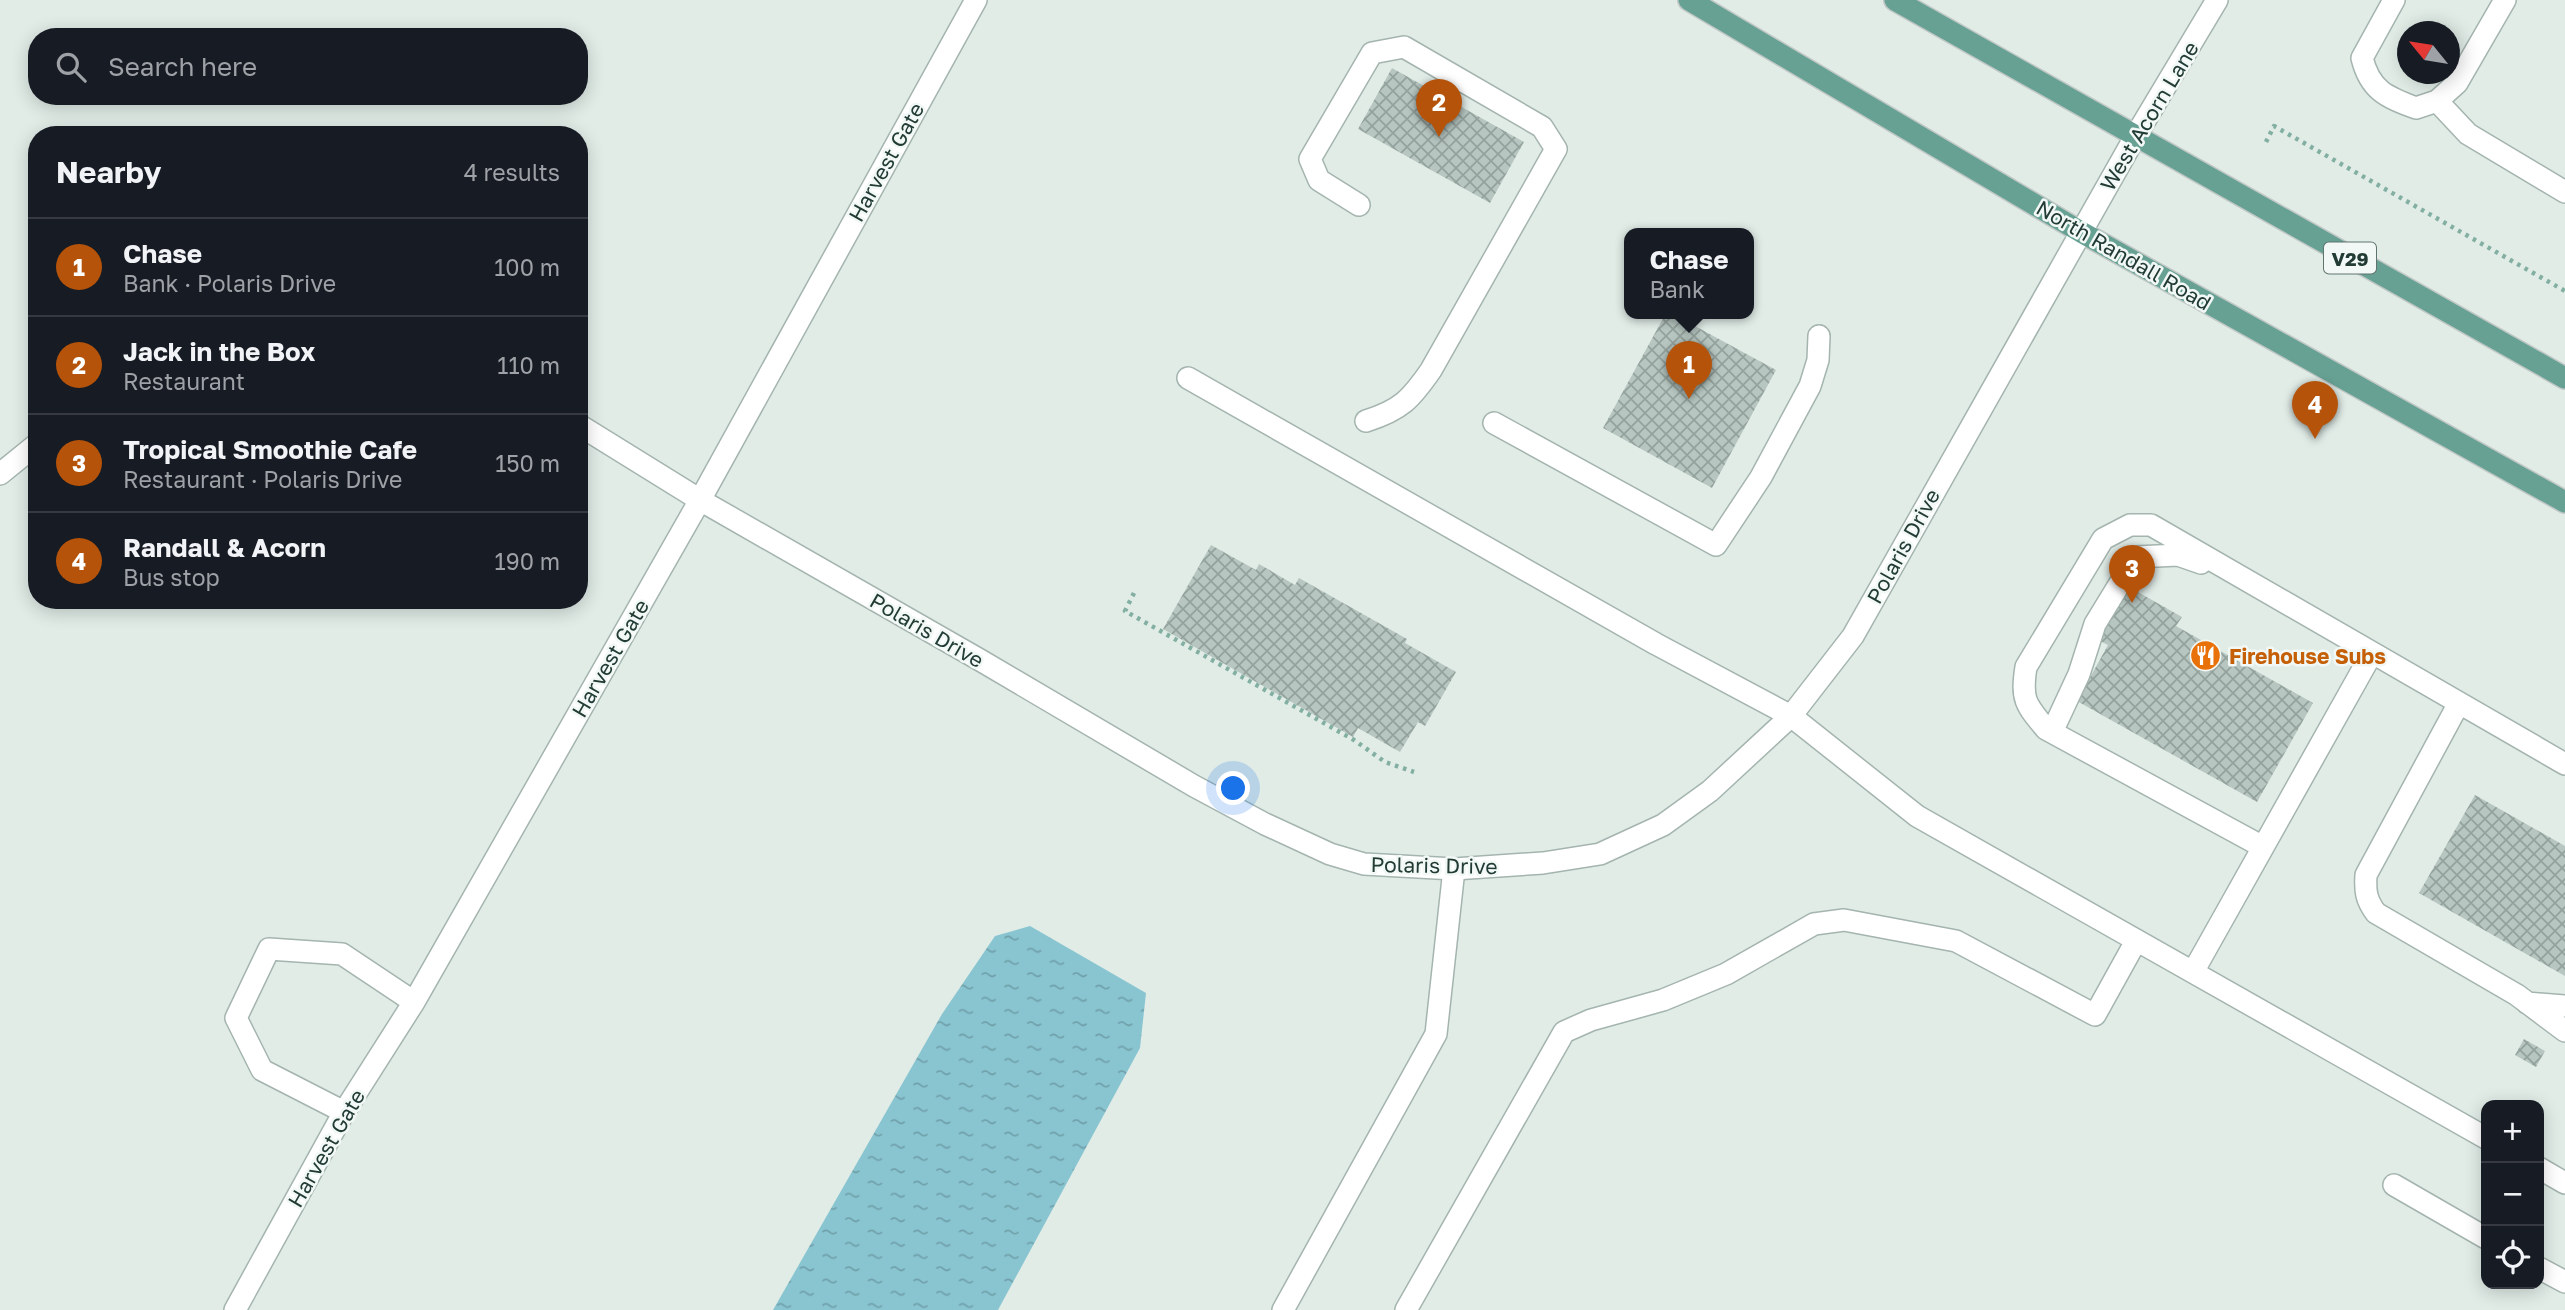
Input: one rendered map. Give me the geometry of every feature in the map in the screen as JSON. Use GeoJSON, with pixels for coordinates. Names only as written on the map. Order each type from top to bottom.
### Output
{"type":"FeatureCollection","features":[{"type":"Feature","properties":{"kind":"main road","name":"North Randall Road"},"geometry":{"type":"LineString","coordinates":[[1689,0],[2081,232],[2565,502]]}},
{"type":"Feature","properties":{"kind":"main road","name":"V29"},"geometry":{"type":"LineString","coordinates":[[1895,0],[2565,378]]}},
{"type":"Feature","properties":{"kind":"street","name":"Harvest Gate"},"geometry":{"type":"LineString","coordinates":[[235,1310],[344,1112],[414,1002],[700,500],[976,0]]}},
{"type":"Feature","properties":{"kind":"street","name":"West Acorn Lane"},"geometry":{"type":"LineString","coordinates":[[2081,232],[2134,136],[2217,0]]}},
{"type":"Feature","properties":{"kind":"street"},"geometry":{"type":"LineString","coordinates":[[2394,0],[2362,58],[2367,76],[2384,94],[2416,108],[2437,100],[2457,83],[2505,0]]}},
{"type":"Feature","properties":{"kind":"street"},"geometry":{"type":"LineString","coordinates":[[1359,205],[1319,180],[1310,159],[1372,53],[1404,47],[1542,127],[1556,149],[1431,370],[1411,399],[1386,415],[1366,421]]}},
{"type":"Feature","properties":{"kind":"street"},"geometry":{"type":"LineString","coordinates":[[2437,100],[2468,134],[2565,192]]}},
{"type":"Feature","properties":{"kind":"street","name":"Polaris Drive"},"geometry":{"type":"LineString","coordinates":[[588,431],[700,500],[1194,786],[1265,824],[1330,854],[1364,864],[1454,869],[1543,863],[1600,854],[1663,825],[1710,791],[1791,716],[1853,636],[2081,232]]}},
{"type":"Feature","properties":{"kind":"street"},"geometry":{"type":"LineString","coordinates":[[1494,423],[1716,545],[1761,477],[1810,386],[1818,360],[1819,336]]}},
{"type":"Feature","properties":{"kind":"street"},"geometry":{"type":"LineString","coordinates":[[1188,378],[1656,644],[1791,716],[1917,816],[2481,1135]]}},
{"type":"Feature","properties":{"kind":"street"},"geometry":{"type":"LineString","coordinates":[[0,474],[28,451]]}},
{"type":"Feature","properties":{"kind":"street"},"geometry":{"type":"LineString","coordinates":[[2263,847],[2046,729],[2031,711],[2023,690],[2026,667],[2103,539],[2130,526],[2151,525],[2565,764]]}},
{"type":"Feature","properties":{"kind":"street"},"geometry":{"type":"LineString","coordinates":[[2052,732],[2079,674],[2095,624],[2136,557],[2178,555],[2240,576]]}},
{"type":"Feature","properties":{"kind":"street"},"geometry":{"type":"LineString","coordinates":[[2193,972],[2372,653]]}},
{"type":"Feature","properties":{"kind":"street"},"geometry":{"type":"LineString","coordinates":[[2459,703],[2366,875],[2367,902],[2376,913],[2527,1003],[2565,1031]]}},
{"type":"Feature","properties":{"kind":"street"},"geometry":{"type":"LineString","coordinates":[[1283,1310],[1436,1034],[1454,869]]}},
{"type":"Feature","properties":{"kind":"street"},"geometry":{"type":"LineString","coordinates":[[1406,1310],[1564,1032],[1591,1020],[1663,1000],[1727,974],[1814,924],[1844,920],[1956,941],[1997,960],[2095,1015],[2136,941]]}},
{"type":"Feature","properties":{"kind":"street"},"geometry":{"type":"LineString","coordinates":[[344,1112],[262,1070],[236,1018],[269,949],[342,954],[414,1002]]}},
{"type":"Feature","properties":{"kind":"street"},"geometry":{"type":"LineString","coordinates":[[2527,1003],[2565,1006]]}},
{"type":"Feature","properties":{"kind":"street"},"geometry":{"type":"LineString","coordinates":[[2394,1185],[2481,1235]]}},
{"type":"Feature","properties":{"kind":"street"},"geometry":{"type":"LineString","coordinates":[[2544,1271],[2565,1282]]}},
{"type":"Feature","properties":{"kind":"path"},"geometry":{"type":"LineString","coordinates":[[2266,142],[2274,126],[2565,291]]}},
{"type":"Feature","properties":{"kind":"path"},"geometry":{"type":"LineString","coordinates":[[1134,593],[1125,611],[1354,740],[1385,762],[1414,772]]}},
{"type":"Feature","properties":{"kind":"water"},"geometry":{"type":"Polygon","coordinates":[[[1030,926],[1146,993],[1140,1048],[998,1310],[773,1310],[942,1014],[995,936],[1030,926]]]}},
{"type":"Feature","properties":{"kind":"building"},"geometry":{"type":"Polygon","coordinates":[[[1392,68],[1524,142],[1490,203],[1358,129],[1392,68]]]}},
{"type":"Feature","properties":{"kind":"building"},"geometry":{"type":"Polygon","coordinates":[[[1663,319],[1682,319],[1776,370],[1712,488],[1603,428],[1663,319]]]}},
{"type":"Feature","properties":{"kind":"building"},"geometry":{"type":"Polygon","coordinates":[[[1211,545],[1256,570],[1259,564],[1295,585],[1299,578],[1407,639],[1405,643],[1456,672],[1425,726],[1418,722],[1400,752],[1358,728],[1353,737],[1163,629],[1211,545]]]}},
{"type":"Feature","properties":{"kind":"building"},"geometry":{"type":"Polygon","coordinates":[[[2129,587],[2182,617],[2176,626],[2313,703],[2257,802],[2077,701],[2108,645],[2098,640],[2129,587]]]}},
{"type":"Feature","properties":{"kind":"building"},"geometry":{"type":"Polygon","coordinates":[[[2475,795],[2565,846],[2565,976],[2419,893],[2475,795]]]}},
{"type":"Feature","properties":{"kind":"building"},"geometry":{"type":"Polygon","coordinates":[[[2524,1039],[2545,1051],[2536,1067],[2515,1055],[2524,1039]]]}},
{"type":"Feature","properties":{"kind":"place","name":"Jack in the Box"},"geometry":{"type":"Point","coordinates":[1439,137]}},
{"type":"Feature","properties":{"kind":"place","name":"Chase"},"geometry":{"type":"Point","coordinates":[1689,399]}},
{"type":"Feature","properties":{"kind":"place","name":"Randall & Acorn"},"geometry":{"type":"Point","coordinates":[2315,439]}},
{"type":"Feature","properties":{"kind":"place","name":"Tropical Smoothie Cafe"},"geometry":{"type":"Point","coordinates":[2132,603]}},
{"type":"Feature","properties":{"kind":"place","name":"Firehouse Subs"},"geometry":{"type":"Point","coordinates":[2206,656]}}]}
